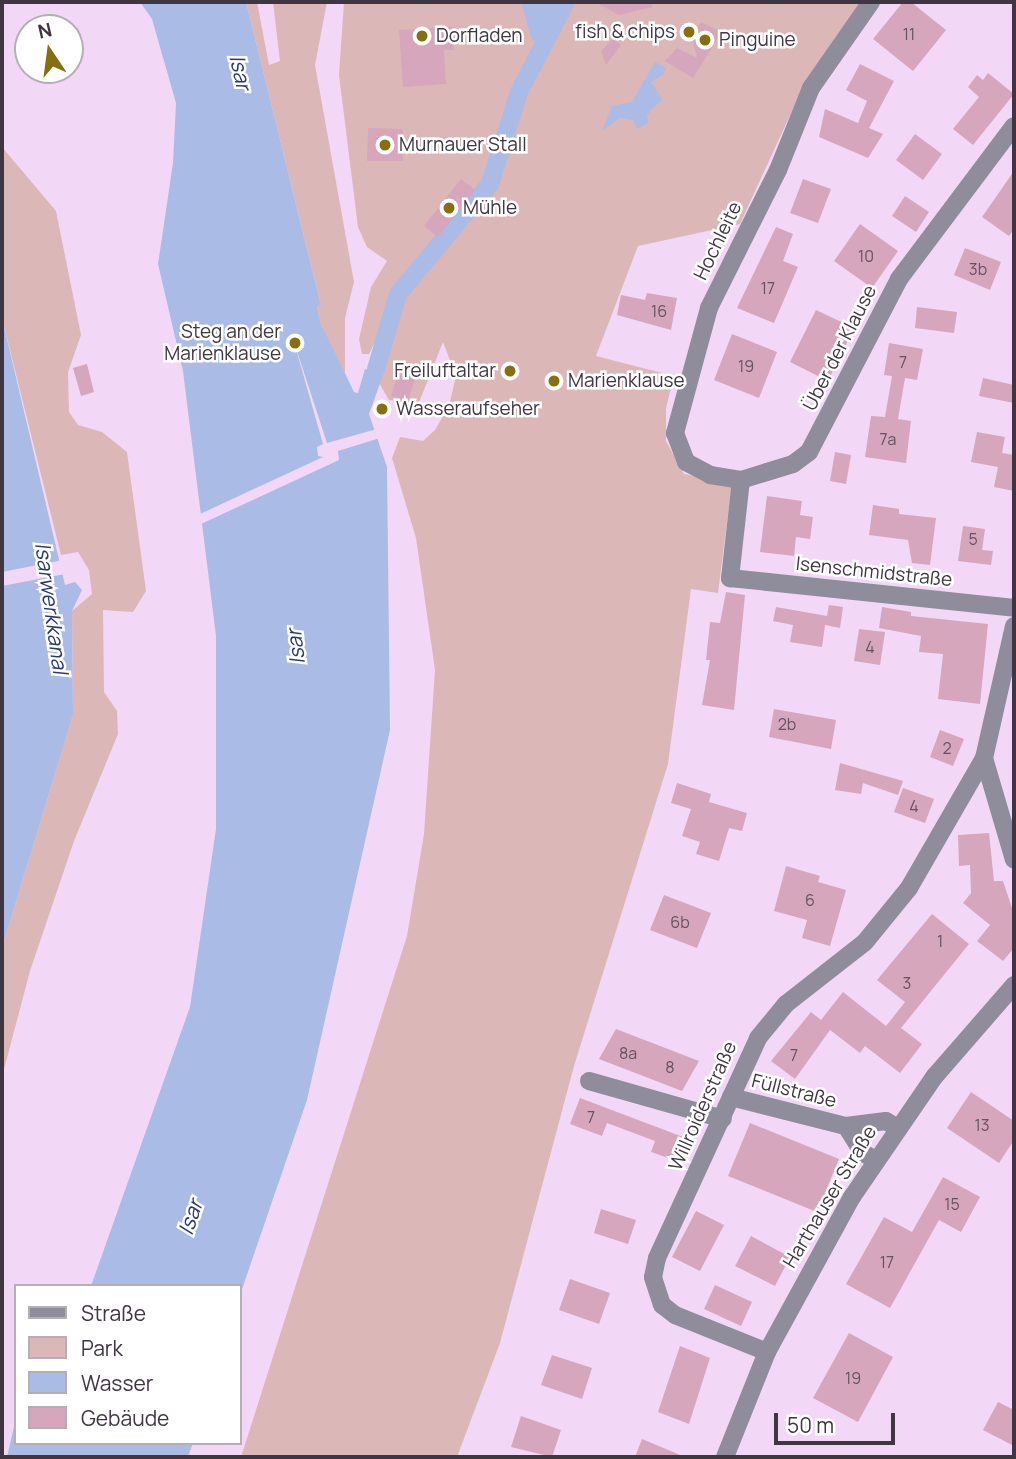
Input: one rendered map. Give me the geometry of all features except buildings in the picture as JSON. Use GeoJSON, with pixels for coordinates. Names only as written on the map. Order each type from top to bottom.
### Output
{"type":"FeatureCollection","features":[{"type":"Feature","properties":{"kind":"street","name":"Hochleite"},"geometry":{"type":"LineString","coordinates":[[741,480],[702,472],[682,457],[675,433],[682,403],[709,308],[778,170],[811,88],[871,2]]}},
{"type":"Feature","properties":{"kind":"street","name":"Über der Klause"},"geometry":{"type":"LineString","coordinates":[[741,480],[793,464],[809,452],[899,279],[1014,125]]}},
{"type":"Feature","properties":{"kind":"street","name":"Isenschmidstraße"},"geometry":{"type":"LineString","coordinates":[[741,480],[730,578],[1014,608]]}},
{"type":"Feature","properties":{"kind":"street"},"geometry":{"type":"LineString","coordinates":[[1014,626],[984,758],[1014,860]]}},
{"type":"Feature","properties":{"kind":"street","name":"Willroiderstraße"},"geometry":{"type":"LineString","coordinates":[[767,1352],[675,1315],[654,1291],[657,1258],[758,1038],[786,1004],[865,943],[909,888],[984,758]]}},
{"type":"Feature","properties":{"kind":"street","name":"Harthauser Straße"},"geometry":{"type":"LineString","coordinates":[[725,1457],[767,1352],[875,1160],[896,1127],[1014,985]]}},
{"type":"Feature","properties":{"kind":"street"},"geometry":{"type":"LineString","coordinates":[[589,1081],[723,1119]]}},
{"type":"Feature","properties":{"kind":"street","name":"Füllstraße"},"geometry":{"type":"LineString","coordinates":[[731,1097],[846,1126],[886,1121],[896,1127]]}},
{"type":"Feature","properties":{"kind":"street","name":"Füllstraße"},"geometry":{"type":"LineString","coordinates":[[846,1126],[862,1152],[875,1160]]}},
{"type":"Feature","properties":{"kind":"green space"},"geometry":{"type":"Polygon","coordinates":[[[246,2],[257,2],[269,65],[280,61],[273,2],[327,2],[315,65],[354,282],[345,318],[345,378],[321,324],[317,307],[321,305],[246,2]]]}},
{"type":"Feature","properties":{"kind":"green space"},"geometry":{"type":"Polygon","coordinates":[[[344,2],[862,2],[803,87],[740,224],[638,246],[596,356],[674,376],[666,408],[666,441],[684,474],[732,483],[718,593],[691,589],[668,764],[574,1066],[500,1343],[457,1457],[241,1457],[407,936],[424,834],[435,670],[416,538],[392,458],[400,437],[423,441],[435,430],[449,406],[456,376],[443,342],[418,405],[389,400],[372,371],[376,340],[369,354],[362,354],[359,339],[371,287],[387,261],[367,247],[358,227],[339,75],[344,2]]]}},
{"type":"Feature","properties":{"kind":"green space"},"geometry":{"type":"Polygon","coordinates":[[[2,147],[56,211],[81,335],[68,372],[69,412],[78,425],[102,432],[127,452],[146,591],[133,612],[103,610],[104,692],[117,711],[118,734],[74,841],[30,971],[2,1077],[2,948],[73,715],[72,611],[92,594],[89,570],[78,552],[61,555],[2,318],[2,147]]]}},
{"type":"Feature","properties":{"kind":"water","name":"Isar"},"geometry":{"type":"Polygon","coordinates":[[[140,2],[246,2],[321,305],[317,307],[321,324],[354,392],[358,393],[365,369],[383,375],[369,414],[387,467],[390,730],[307,1100],[242,1289],[242,1284],[92,1284],[190,1007],[216,829],[216,636],[183,371],[158,264],[173,163],[176,103],[152,19],[140,2]]]}},
{"type":"Feature","properties":{"kind":"water"},"geometry":{"type":"Polygon","coordinates":[[[521,2],[566,2],[542,45],[532,40],[521,2]]]}},
{"type":"Feature","properties":{"kind":"water"},"geometry":{"type":"Polygon","coordinates":[[[655,62],[666,68],[663,75],[651,82],[662,99],[647,115],[648,123],[638,129],[633,120],[620,118],[602,131],[612,106],[632,102],[655,62]]]}},
{"type":"Feature","properties":{"kind":"water","name":"Isarwerkkanal"},"geometry":{"type":"Polygon","coordinates":[[[2,318],[65,585],[75,582],[82,590],[72,611],[73,715],[2,948],[2,318]]]}},
{"type":"Feature","properties":{"kind":"water"},"geometry":{"type":"Polygon","coordinates":[[[14,1427],[14,1445],[192,1445],[188,1457],[7,1457],[14,1427]]]}},
{"type":"Feature","properties":{"kind":"pier"},"geometry":{"type":"Polygon","coordinates":[[[294,342],[327,443],[377,429],[380,438],[338,451],[339,460],[199,525],[198,515],[323,457],[318,456],[317,447],[323,444],[294,342]]]}},
{"type":"Feature","properties":{"kind":"pier"},"geometry":{"type":"Polygon","coordinates":[[[63,560],[65,574],[2,586],[2,572],[63,560]]]}},
{"type":"Feature","properties":{"kind":"waterway"},"geometry":{"type":"LineString","coordinates":[[376,369],[398,294],[490,184],[519,92],[566,2]]}},
{"type":"Feature","properties":{"kind":"place","name":"fish & chips"},"geometry":{"type":"Point","coordinates":[689,32]}},
{"type":"Feature","properties":{"kind":"place","name":"Dorfladen"},"geometry":{"type":"Point","coordinates":[422,36]}},
{"type":"Feature","properties":{"kind":"place","name":"Pinguine"},"geometry":{"type":"Point","coordinates":[705,40]}},
{"type":"Feature","properties":{"kind":"place","name":"Murnauer Stall"},"geometry":{"type":"Point","coordinates":[385,145]}},
{"type":"Feature","properties":{"kind":"place","name":"Mühle"},"geometry":{"type":"Point","coordinates":[449,208]}},
{"type":"Feature","properties":{"kind":"place","name":"Steg an der Marienklause"},"geometry":{"type":"Point","coordinates":[295,343]}},
{"type":"Feature","properties":{"kind":"place","name":"Freiluftaltar"},"geometry":{"type":"Point","coordinates":[510,371]}},
{"type":"Feature","properties":{"kind":"place","name":"Marienklause"},"geometry":{"type":"Point","coordinates":[554,381]}},
{"type":"Feature","properties":{"kind":"place","name":"Wasseraufseher"},"geometry":{"type":"Point","coordinates":[382,409]}}]}
